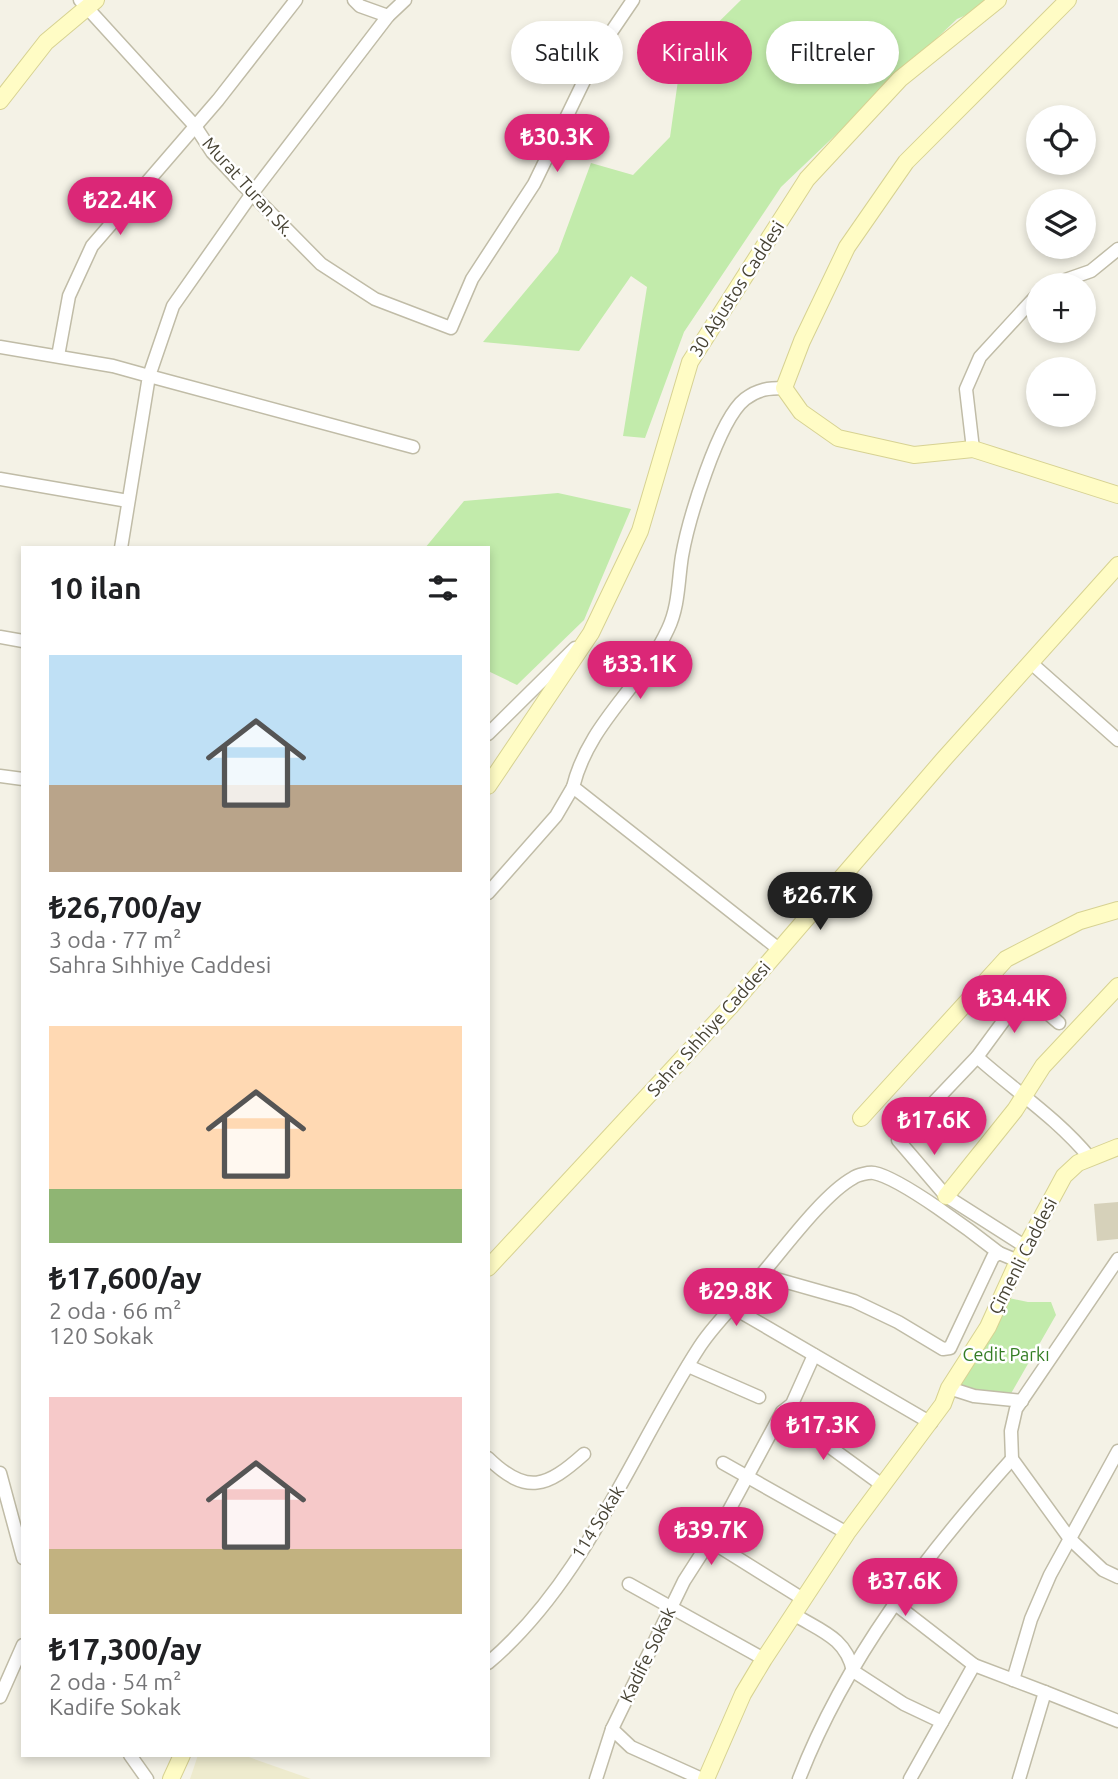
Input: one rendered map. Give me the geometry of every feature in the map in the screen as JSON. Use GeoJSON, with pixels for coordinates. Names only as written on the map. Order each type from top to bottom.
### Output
{"type":"FeatureCollection","features":[{"type":"Feature","properties":{"kind":"street"},"geometry":{"type":"LineString","coordinates":[[58,356],[69,296],[92,246],[195,126],[296,0]]}},
{"type":"Feature","properties":{"kind":"street"},"geometry":{"type":"LineString","coordinates":[[354,0],[360,6],[388,16]]}},
{"type":"Feature","properties":{"kind":"street"},"geometry":{"type":"LineString","coordinates":[[121,546],[149,376],[173,306],[251,195],[388,16],[405,0]]}},
{"type":"Feature","properties":{"kind":"street","name":"Murat Turan Sk."},"geometry":{"type":"LineString","coordinates":[[88,3],[195,126],[212,152],[321,264],[375,299],[451,328],[472,279],[534,184],[598,50],[633,0]]}},
{"type":"Feature","properties":{"kind":"street","name":"30 Ağustos Caddesi"},"geometry":{"type":"LineString","coordinates":[[490,783],[591,632],[640,531],[690,362],[807,179],[900,79],[998,0]]}},
{"type":"Feature","properties":{"kind":"street"},"geometry":{"type":"LineString","coordinates":[[784,388],[802,341],[847,247],[906,162],[1068,0]]}},
{"type":"Feature","properties":{"kind":"street"},"geometry":{"type":"LineString","coordinates":[[0,101],[46,42],[88,3]]}},
{"type":"Feature","properties":{"kind":"street"},"geometry":{"type":"LineString","coordinates":[[1085,273],[1118,249]]}},
{"type":"Feature","properties":{"kind":"street"},"geometry":{"type":"LineString","coordinates":[[973,449],[966,389],[980,357],[1026,307]]}},
{"type":"Feature","properties":{"kind":"street"},"geometry":{"type":"LineString","coordinates":[[0,346],[149,376],[413,447]]}},
{"type":"Feature","properties":{"kind":"street"},"geometry":{"type":"LineString","coordinates":[[490,891],[556,816],[573,788],[580,762],[593,736],[647,666],[668,628],[677,603],[682,556],[692,513],[715,446],[742,401],[764,388],[784,388]]}},
{"type":"Feature","properties":{"kind":"street"},"geometry":{"type":"LineString","coordinates":[[784,388],[802,412],[838,438],[914,455],[973,449],[1118,495]]}},
{"type":"Feature","properties":{"kind":"street"},"geometry":{"type":"LineString","coordinates":[[0,479],[128,501]]}},
{"type":"Feature","properties":{"kind":"street","name":"Sahra Sıhhiye Caddesi"},"geometry":{"type":"LineString","coordinates":[[490,1266],[600,1150],[780,950],[1030,662],[1118,565]]}},
{"type":"Feature","properties":{"kind":"street"},"geometry":{"type":"LineString","coordinates":[[490,732],[591,632]]}},
{"type":"Feature","properties":{"kind":"street"},"geometry":{"type":"LineString","coordinates":[[0,637],[21,642]]}},
{"type":"Feature","properties":{"kind":"street"},"geometry":{"type":"LineString","coordinates":[[1030,662],[1118,740]]}},
{"type":"Feature","properties":{"kind":"street"},"geometry":{"type":"LineString","coordinates":[[0,776],[21,779]]}},
{"type":"Feature","properties":{"kind":"street"},"geometry":{"type":"LineString","coordinates":[[573,788],[780,950]]}},
{"type":"Feature","properties":{"kind":"street"},"geometry":{"type":"LineString","coordinates":[[861,1118],[1006,959],[1080,921],[1118,910]]}},
{"type":"Feature","properties":{"kind":"street"},"geometry":{"type":"LineString","coordinates":[[946,1196],[1023,1097],[1043,1066],[1118,986]]}},
{"type":"Feature","properties":{"kind":"street"},"geometry":{"type":"LineString","coordinates":[[1022,1254],[946,1196],[898,1140],[977,1057],[1024,993],[1059,1023]]}},
{"type":"Feature","properties":{"kind":"street"},"geometry":{"type":"LineString","coordinates":[[977,1057],[1023,1097],[1052,1116],[1090,1158]]}},
{"type":"Feature","properties":{"kind":"street","name":"Çimenli Caddesi"},"geometry":{"type":"LineString","coordinates":[[704,1779],[743,1694],[764,1659],[847,1533],[931,1423],[949,1388],[988,1327],[1022,1254],[1064,1176],[1078,1163],[1118,1147]]}},
{"type":"Feature","properties":{"kind":"street","name":"114 Sokak"},"geometry":{"type":"LineString","coordinates":[[490,1661],[522,1631],[560,1582],[605,1513],[701,1345],[832,1196],[854,1177],[873,1173],[962,1225],[999,1253],[1022,1254]]}},
{"type":"Feature","properties":{"kind":"street"},"geometry":{"type":"LineString","coordinates":[[762,1275],[854,1301],[898,1322],[943,1349],[950,1348],[993,1257],[999,1253]]}},
{"type":"Feature","properties":{"kind":"street"},"geometry":{"type":"LineString","coordinates":[[1118,1259],[1113,1276],[1016,1409],[1011,1431],[1012,1459],[1070,1539],[1103,1570],[1118,1577]]}},
{"type":"Feature","properties":{"kind":"street"},"geometry":{"type":"LineString","coordinates":[[732,1307],[931,1423]]}},
{"type":"Feature","properties":{"kind":"street","name":"Kadife Sokak"},"geometry":{"type":"LineString","coordinates":[[596,1779],[612,1729],[684,1581],[711,1541],[782,1412],[792,1404],[814,1355]]}},
{"type":"Feature","properties":{"kind":"street"},"geometry":{"type":"LineString","coordinates":[[688,1366],[759,1397]]}},
{"type":"Feature","properties":{"kind":"street"},"geometry":{"type":"LineString","coordinates":[[949,1388],[974,1396],[1022,1401]]}},
{"type":"Feature","properties":{"kind":"street"},"geometry":{"type":"LineString","coordinates":[[782,1412],[882,1485]]}},
{"type":"Feature","properties":{"kind":"street"},"geometry":{"type":"LineString","coordinates":[[1013,1680],[1031,1619],[1050,1575],[1118,1451]]}},
{"type":"Feature","properties":{"kind":"street"},"geometry":{"type":"LineString","coordinates":[[490,1460],[508,1477],[531,1485],[556,1479],[584,1454]]}},
{"type":"Feature","properties":{"kind":"street"},"geometry":{"type":"LineString","coordinates":[[799,1779],[817,1732],[894,1603],[966,1510],[1012,1459]]}},
{"type":"Feature","properties":{"kind":"street"},"geometry":{"type":"LineString","coordinates":[[723,1462],[847,1533]]}},
{"type":"Feature","properties":{"kind":"street"},"geometry":{"type":"LineString","coordinates":[[0,1473],[21,1551]]}},
{"type":"Feature","properties":{"kind":"street"},"geometry":{"type":"LineString","coordinates":[[675,1519],[803,1599]]}},
{"type":"Feature","properties":{"kind":"street"},"geometry":{"type":"LineString","coordinates":[[629,1584],[764,1659]]}},
{"type":"Feature","properties":{"kind":"street"},"geometry":{"type":"LineString","coordinates":[[894,1603],[974,1665],[1118,1721]]}},
{"type":"Feature","properties":{"kind":"street"},"geometry":{"type":"LineString","coordinates":[[794,1615],[842,1644],[849,1654],[853,1671],[904,1704],[942,1722]]}},
{"type":"Feature","properties":{"kind":"street"},"geometry":{"type":"LineString","coordinates":[[0,1697],[21,1652]]}},
{"type":"Feature","properties":{"kind":"street"},"geometry":{"type":"LineString","coordinates":[[910,1779],[974,1665]]}},
{"type":"Feature","properties":{"kind":"street"},"geometry":{"type":"LineString","coordinates":[[1019,1779],[1045,1692]]}},
{"type":"Feature","properties":{"kind":"street"},"geometry":{"type":"LineString","coordinates":[[612,1729],[631,1747],[704,1779]]}},
{"type":"Feature","properties":{"kind":"street"},"geometry":{"type":"LineString","coordinates":[[131,1757],[147,1779]]}},
{"type":"Feature","properties":{"kind":"street"},"geometry":{"type":"LineString","coordinates":[[142,1757],[147,1779]]}},
{"type":"Feature","properties":{"kind":"street"},"geometry":{"type":"LineString","coordinates":[[171,1779],[182,1757]]}},
{"type":"Feature","properties":{"kind":"shaded area"},"geometry":{"type":"Polygon","coordinates":[[[197,1757],[249,1757],[311,1779],[190,1779],[197,1757]]]}},
{"type":"Feature","properties":{"kind":"green space"},"geometry":{"type":"Polygon","coordinates":[[[741,0],[1000,0],[957,19],[899,74],[899,21],[766,21],[766,84],[889,84],[781,187],[684,332],[645,438],[623,436],[647,287],[631,276],[579,351],[483,342],[558,252],[591,163],[633,175],[670,137],[677,84],[752,84],[752,21],[720,21],[741,0]]]}},
{"type":"Feature","properties":{"kind":"green space"},"geometry":{"type":"Polygon","coordinates":[[[558,493],[631,509],[584,620],[517,685],[490,672],[490,546],[427,546],[464,501],[558,493]]]}},
{"type":"Feature","properties":{"kind":"green space","name":"Cedit Parkı"},"geometry":{"type":"Polygon","coordinates":[[[1009,1298],[1028,1302],[1051,1302],[1056,1315],[1009,1397],[958,1387],[1009,1298]]]}},
{"type":"Feature","properties":{"kind":"building"},"geometry":{"type":"Polygon","coordinates":[[[1118,1202],[1118,1239],[1097,1241],[1094,1204],[1118,1202]]]}}]}
